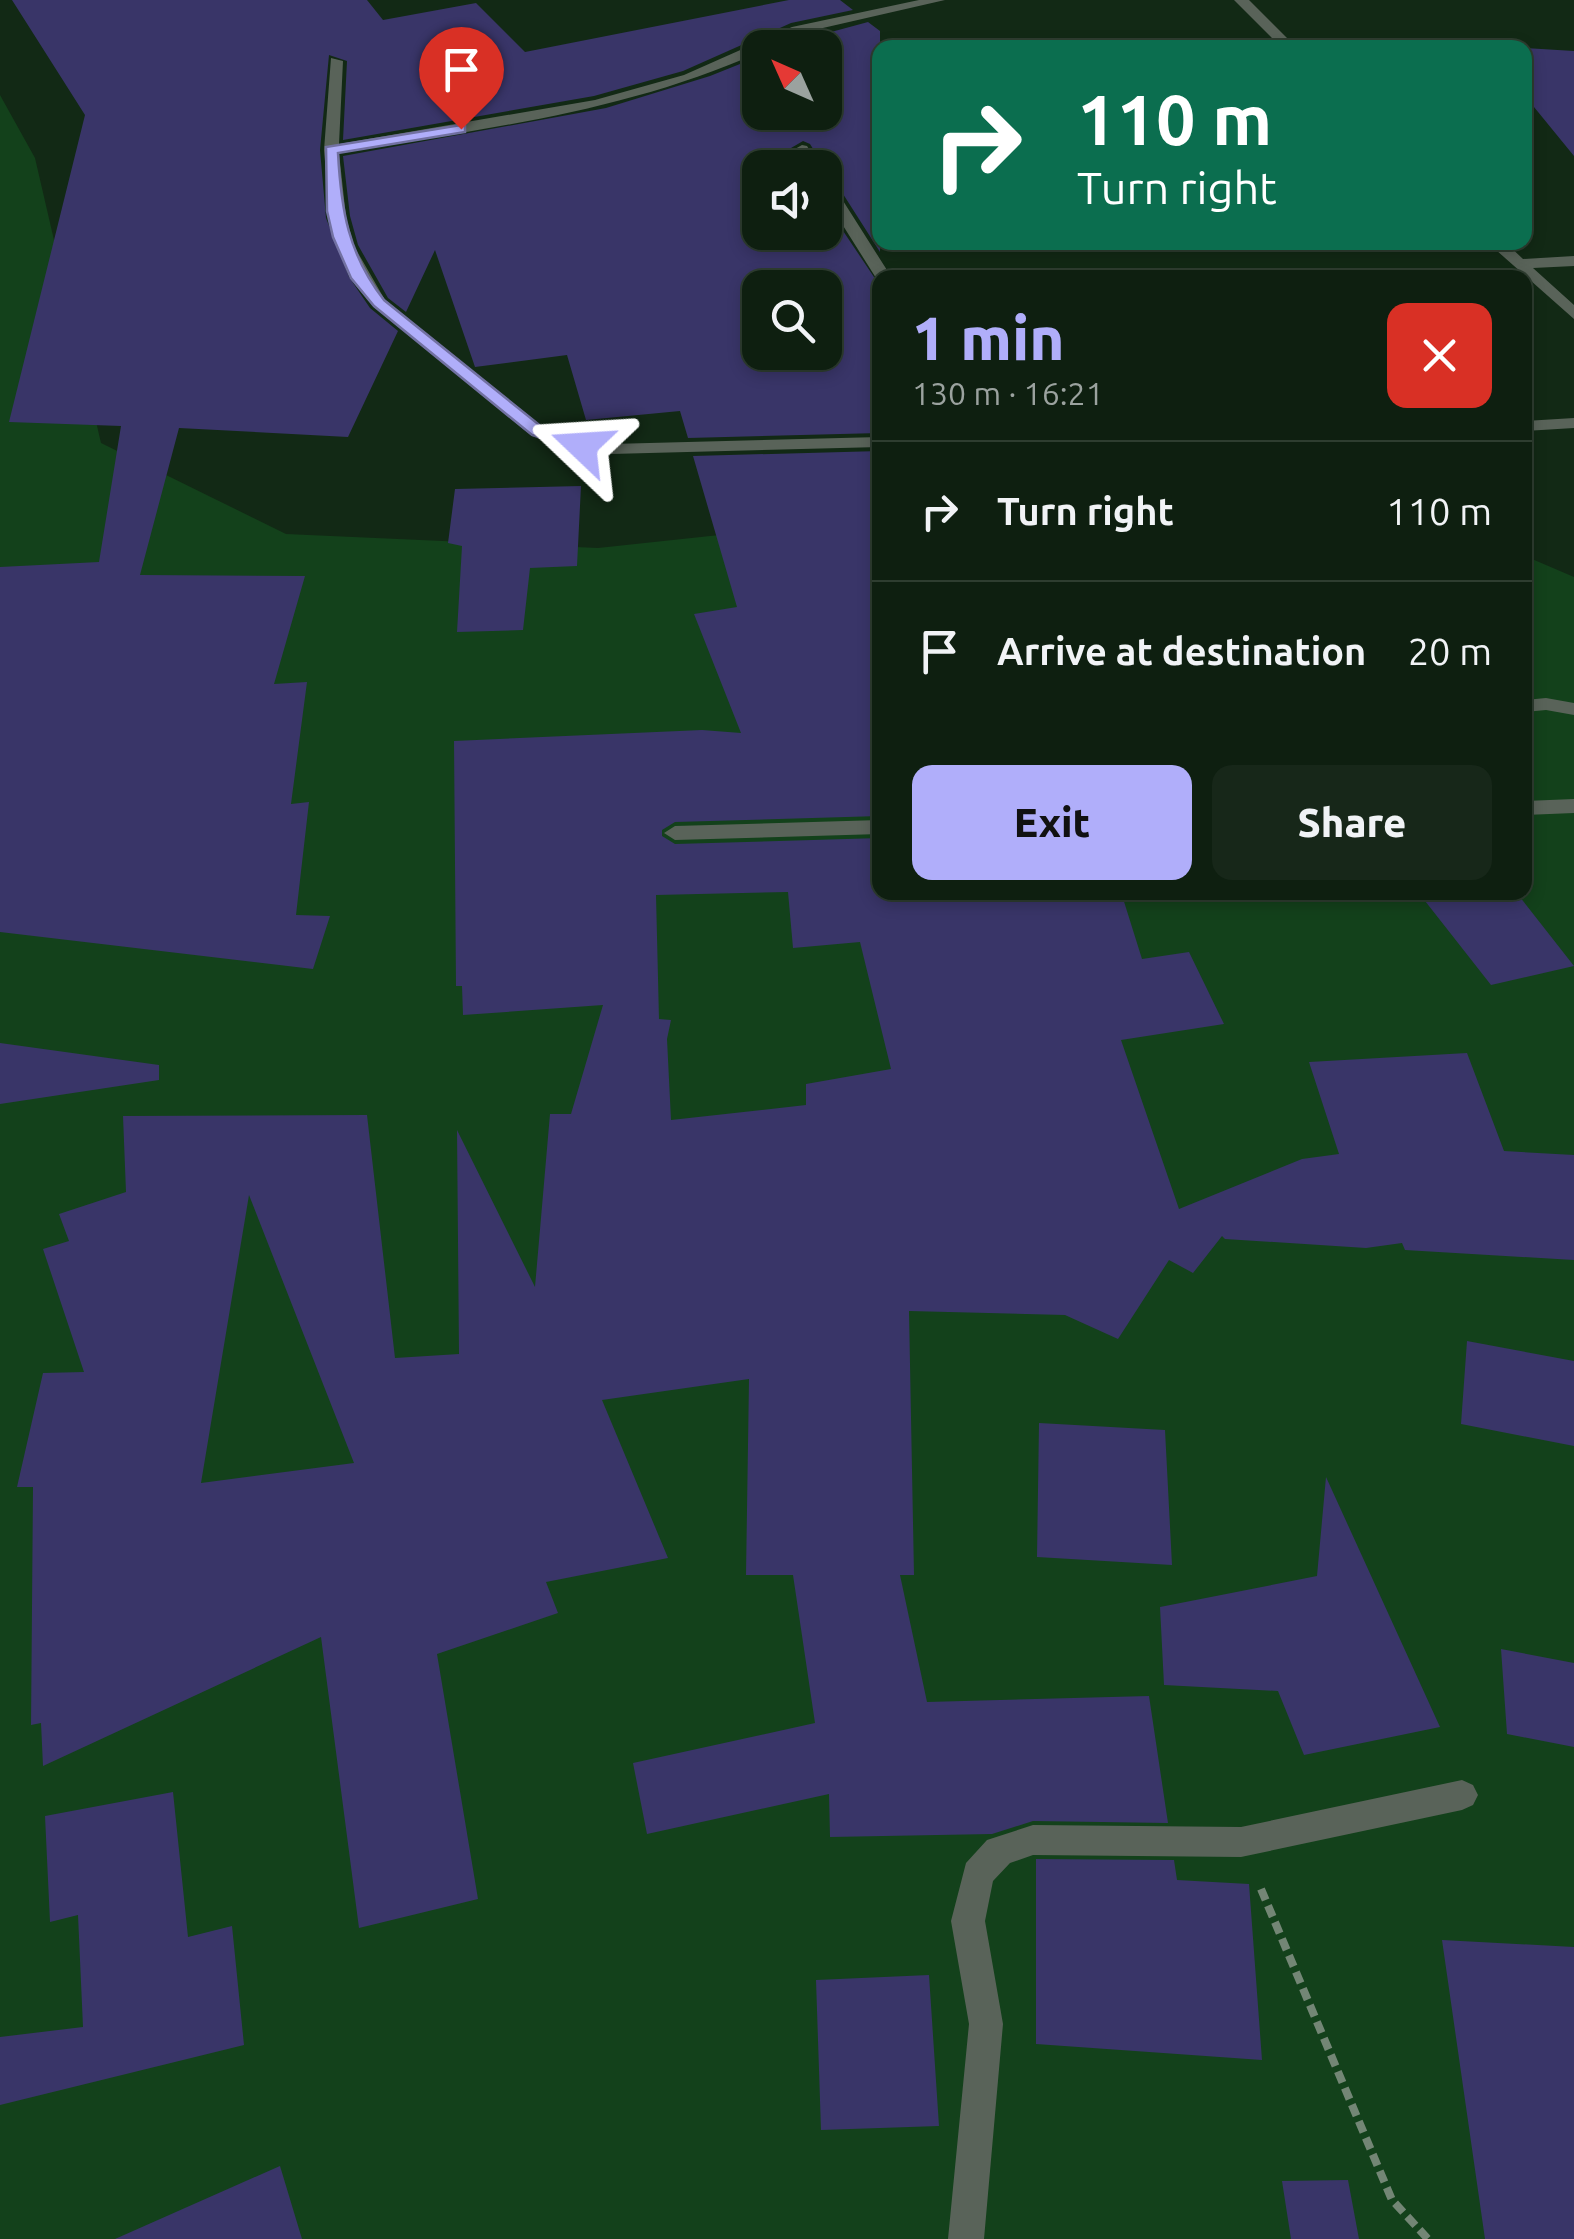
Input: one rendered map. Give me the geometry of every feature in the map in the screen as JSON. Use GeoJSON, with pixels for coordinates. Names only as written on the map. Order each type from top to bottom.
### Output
{"type":"FeatureCollection","features":[{"type":"Feature","properties":{"kind":"street"},"geometry":{"type":"LineString","coordinates":[[331,150],[597,104],[689,78],[797,30],[938,0]]}},
{"type":"Feature","properties":{"kind":"street"},"geometry":{"type":"LineString","coordinates":[[1241,0],[1282,40]]}},
{"type":"Feature","properties":{"kind":"street"},"geometry":{"type":"LineString","coordinates":[[336,61],[331,150],[334,211],[359,278],[379,303],[538,432],[582,446],[611,449],[872,442]]}},
{"type":"Feature","properties":{"kind":"street"},"geometry":{"type":"LineString","coordinates":[[842,212],[879,270]]}},
{"type":"Feature","properties":{"kind":"street"},"geometry":{"type":"LineString","coordinates":[[1504,250],[1525,270]]}},
{"type":"Feature","properties":{"kind":"street"},"geometry":{"type":"LineString","coordinates":[[1518,264],[1574,261]]}},
{"type":"Feature","properties":{"kind":"street"},"geometry":{"type":"LineString","coordinates":[[1532,276],[1574,314]]}},
{"type":"Feature","properties":{"kind":"street"},"geometry":{"type":"LineString","coordinates":[[1532,426],[1574,423]]}},
{"type":"Feature","properties":{"kind":"street"},"geometry":{"type":"LineString","coordinates":[[1532,706],[1574,709]]}},
{"type":"Feature","properties":{"kind":"street"},"geometry":{"type":"LineString","coordinates":[[1532,808],[1574,806]]}},
{"type":"Feature","properties":{"kind":"street"},"geometry":{"type":"LineString","coordinates":[[675,833],[872,827]]}},
{"type":"Feature","properties":{"kind":"street"},"geometry":{"type":"LineString","coordinates":[[966,2239],[986,2024],[968,1921],[978,1874],[999,1851],[1032,1840],[1240,1842],[1462,1795]]}},
{"type":"Feature","properties":{"kind":"path"},"geometry":{"type":"LineString","coordinates":[[1240,1842],[1392,2200],[1428,2239]]}},
{"type":"Feature","properties":{"kind":"green space"},"geometry":{"type":"Polygon","coordinates":[[[0,95],[35,158],[101,443],[286,534],[598,548],[872,519],[872,900],[1532,900],[1532,559],[1574,577],[1574,2239],[0,2239],[0,95]]]}},
{"type":"Feature","properties":{"kind":"building"},"geometry":{"type":"Polygon","coordinates":[[[12,0],[367,0],[383,20],[476,3],[525,52],[789,0],[840,0],[853,10],[775,30],[742,30],[742,45],[683,71],[594,96],[343,140],[347,61],[329,55],[320,150],[326,218],[349,277],[370,308],[398,331],[348,437],[179,428],[140,575],[305,576],[274,684],[307,682],[291,804],[309,802],[296,915],[330,916],[313,969],[0,932],[0,567],[99,562],[121,426],[9,422],[85,115],[12,0]]]}},
{"type":"Feature","properties":{"kind":"building"},"geometry":{"type":"Polygon","coordinates":[[[868,22],[880,31],[880,40],[872,40],[872,239],[842,192],[842,150],[814,150],[803,141],[792,150],[742,150],[742,250],[842,250],[842,229],[872,274],[872,433],[688,438],[680,411],[586,420],[567,355],[475,367],[435,250],[406,312],[388,298],[358,245],[350,216],[343,156],[606,108],[742,63],[742,130],[842,130],[842,30],[838,30],[868,22]]]}},
{"type":"Feature","properties":{"kind":"building"},"geometry":{"type":"Polygon","coordinates":[[[1532,48],[1574,51],[1574,156],[1532,105],[1532,48]]]}},
{"type":"Feature","properties":{"kind":"building"},"geometry":{"type":"Polygon","coordinates":[[[872,451],[872,816],[675,822],[662,830],[662,836],[675,844],[872,838],[872,900],[1124,900],[1142,959],[1189,952],[1224,1024],[1121,1040],[1179,1209],[1302,1159],[1339,1154],[1309,1062],[1467,1053],[1504,1151],[1574,1155],[1574,1260],[1405,1250],[1402,1243],[1366,1248],[1222,1236],[1193,1273],[1169,1260],[1118,1339],[1065,1315],[909,1311],[914,1575],[900,1575],[927,1702],[1149,1696],[1168,1823],[1033,1821],[992,1834],[830,1837],[829,1794],[647,1834],[633,1763],[815,1723],[793,1575],[746,1575],[749,1379],[602,1400],[668,1558],[546,1582],[558,1613],[437,1654],[478,1899],[359,1928],[321,1637],[43,1766],[41,1723],[31,1725],[33,1487],[17,1487],[43,1373],[84,1372],[43,1249],[69,1241],[59,1214],[126,1192],[123,1116],[367,1115],[395,1358],[459,1354],[457,1130],[535,1287],[550,1114],[571,1114],[603,1005],[463,1015],[462,986],[456,986],[454,741],[702,730],[741,733],[694,614],[737,607],[693,456],[872,451]],[[788,892],[656,895],[659,1019],[671,1020],[667,1039],[671,1120],[806,1105],[806,1084],[891,1069],[860,942],[793,948],[788,892]],[[249,1195],[201,1483],[354,1463],[249,1195]]]}},
{"type":"Feature","properties":{"kind":"building"},"geometry":{"type":"Polygon","coordinates":[[[581,486],[577,566],[530,568],[523,630],[457,632],[462,546],[448,543],[455,489],[581,486]]]}},
{"type":"Feature","properties":{"kind":"building"},"geometry":{"type":"Polygon","coordinates":[[[1424,900],[1522,900],[1574,966],[1491,985],[1424,900]]]}},
{"type":"Feature","properties":{"kind":"building"},"geometry":{"type":"Polygon","coordinates":[[[0,1043],[159,1065],[159,1080],[0,1104],[0,1043]]]}},
{"type":"Feature","properties":{"kind":"building"},"geometry":{"type":"Polygon","coordinates":[[[1467,1341],[1574,1361],[1574,1446],[1461,1424],[1467,1341]]]}},
{"type":"Feature","properties":{"kind":"building"},"geometry":{"type":"Polygon","coordinates":[[[1039,1423],[1165,1430],[1172,1565],[1037,1557],[1039,1423]]]}},
{"type":"Feature","properties":{"kind":"building"},"geometry":{"type":"Polygon","coordinates":[[[1326,1477],[1440,1727],[1304,1755],[1278,1691],[1164,1685],[1160,1607],[1317,1576],[1326,1477]]]}},
{"type":"Feature","properties":{"kind":"building"},"geometry":{"type":"Polygon","coordinates":[[[1501,1649],[1574,1663],[1574,1747],[1507,1734],[1501,1649]]]}},
{"type":"Feature","properties":{"kind":"building"},"geometry":{"type":"Polygon","coordinates":[[[173,1792],[188,1937],[232,1926],[244,2045],[0,2105],[0,2037],[83,2027],[78,1915],[50,1922],[45,1816],[173,1792]]]}},
{"type":"Feature","properties":{"kind":"building"},"geometry":{"type":"Polygon","coordinates":[[[1036,1859],[1174,1860],[1177,1880],[1249,1884],[1262,2060],[1036,2044],[1036,1859]]]}},
{"type":"Feature","properties":{"kind":"building"},"geometry":{"type":"Polygon","coordinates":[[[1442,1940],[1574,1947],[1574,2239],[1485,2239],[1442,1940]]]}},
{"type":"Feature","properties":{"kind":"building"},"geometry":{"type":"Polygon","coordinates":[[[929,1975],[939,2126],[821,2130],[816,1980],[929,1975]]]}},
{"type":"Feature","properties":{"kind":"building"},"geometry":{"type":"Polygon","coordinates":[[[280,2166],[302,2239],[115,2239],[280,2166]]]}},
{"type":"Feature","properties":{"kind":"building"},"geometry":{"type":"Polygon","coordinates":[[[1348,2180],[1359,2239],[1291,2239],[1282,2181],[1348,2180]]]}},
{"type":"Feature","properties":{"kind":"route"},"geometry":{"type":"LineString","coordinates":[[461,129],[331,150],[334,211],[340,237],[359,278],[379,303],[538,432],[582,446]]}}]}
